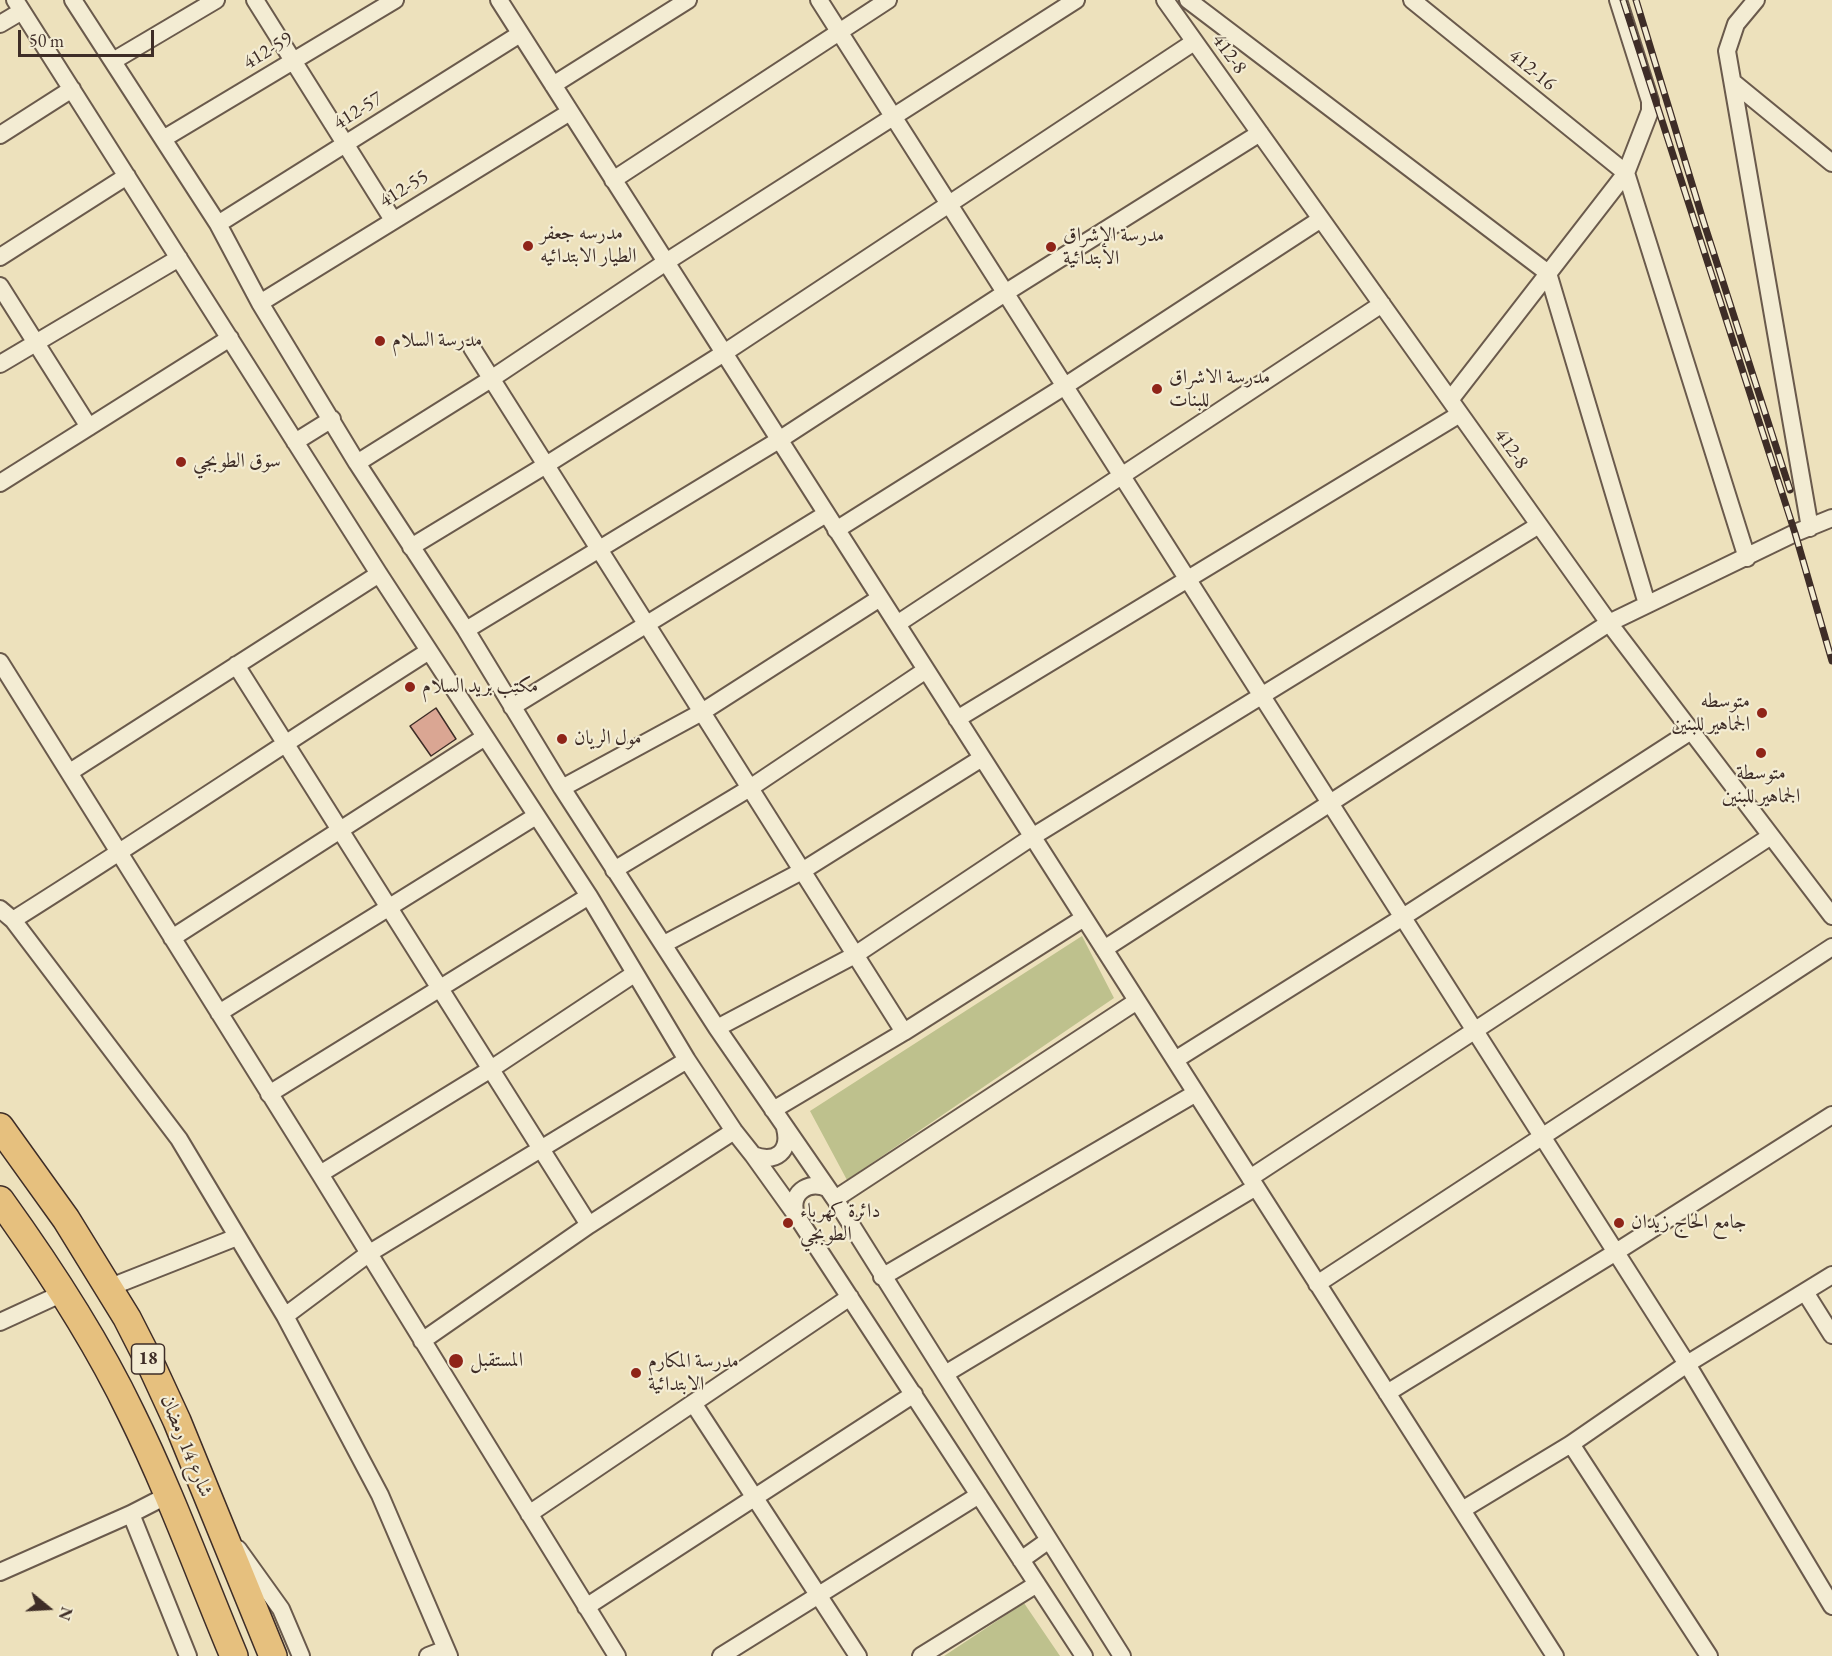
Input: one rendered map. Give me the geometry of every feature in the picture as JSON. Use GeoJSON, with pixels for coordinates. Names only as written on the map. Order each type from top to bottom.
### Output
{"type":"FeatureCollection","features":[{"type":"Feature","properties":{"kind":"main road","name":"شارع 14 رمضان"},"geometry":{"type":"LineString","coordinates":[[0,1127],[66,1219],[153,1369],[177,1421],[273,1656]]}},
{"type":"Feature","properties":{"kind":"main road","name":"شارع 14 رمضان"},"geometry":{"type":"LineString","coordinates":[[0,1200],[88,1332],[121,1392],[168,1496],[234,1656]]}},
{"type":"Feature","properties":{"kind":"street"},"geometry":{"type":"LineString","coordinates":[[73,0],[218,224],[260,303],[357,463],[466,630],[562,788],[717,1028],[831,1194],[1122,1656]]}},
{"type":"Feature","properties":{"kind":"street"},"geometry":{"type":"LineString","coordinates":[[112,61],[216,0]]}},
{"type":"Feature","properties":{"kind":"street"},"geometry":{"type":"LineString","coordinates":[[255,0],[393,220]]}},
{"type":"Feature","properties":{"kind":"street","name":"412-59"},"geometry":{"type":"LineString","coordinates":[[163,139],[394,0]]}},
{"type":"Feature","properties":{"kind":"street"},"geometry":{"type":"LineString","coordinates":[[500,0],[1555,1656]]}},
{"type":"Feature","properties":{"kind":"street"},"geometry":{"type":"LineString","coordinates":[[553,85],[688,0]]}},
{"type":"Feature","properties":{"kind":"street"},"geometry":{"type":"LineString","coordinates":[[819,0],[1688,1364],[1832,1606]]}},
{"type":"Feature","properties":{"kind":"street"},"geometry":{"type":"LineString","coordinates":[[613,180],[888,0]]}},
{"type":"Feature","properties":{"kind":"street"},"geometry":{"type":"LineString","coordinates":[[357,463],[1076,0]]}},
{"type":"Feature","properties":{"kind":"street","name":"412-8"},"geometry":{"type":"LineString","coordinates":[[1165,0],[1609,623],[1832,916]]}},
{"type":"Feature","properties":{"kind":"street"},"geometry":{"type":"LineString","coordinates":[[1188,0],[1548,273],[1647,604]]}},
{"type":"Feature","properties":{"kind":"street","name":"412-16"},"geometry":{"type":"LineString","coordinates":[[1412,0],[1626,173]]}},
{"type":"Feature","properties":{"kind":"street"},"geometry":{"type":"LineString","coordinates":[[1450,400],[1626,173],[1650,111],[1650,101],[1618,0]]}},
{"type":"Feature","properties":{"kind":"street"},"geometry":{"type":"LineString","coordinates":[[1756,0],[1736,24],[1727,51],[1810,528]]}},
{"type":"Feature","properties":{"kind":"street"},"geometry":{"type":"LineString","coordinates":[[0,24],[19,5],[379,574],[589,897],[687,1060],[734,1131],[796,1215],[1084,1656]]}},
{"type":"Feature","properties":{"kind":"street","name":"412-57"},"geometry":{"type":"LineString","coordinates":[[218,224],[520,34]]}},
{"type":"Feature","properties":{"kind":"street"},"geometry":{"type":"LineString","coordinates":[[411,547],[724,353],[1194,42]]}},
{"type":"Feature","properties":{"kind":"street"},"geometry":{"type":"LineString","coordinates":[[1734,83],[1832,163]]}},
{"type":"Feature","properties":{"kind":"street"},"geometry":{"type":"LineString","coordinates":[[0,135],[72,89]]}},
{"type":"Feature","properties":{"kind":"street","name":"412-55"},"geometry":{"type":"LineString","coordinates":[[260,303],[570,112]]}},
{"type":"Feature","properties":{"kind":"street"},"geometry":{"type":"LineString","coordinates":[[466,630],[779,440],[1005,293],[1260,133]]}},
{"type":"Feature","properties":{"kind":"street"},"geometry":{"type":"LineString","coordinates":[[1626,173],[1747,558]]}},
{"type":"Feature","properties":{"kind":"street"},"geometry":{"type":"LineString","coordinates":[[0,257],[127,176]]}},
{"type":"Feature","properties":{"kind":"street"},"geometry":{"type":"LineString","coordinates":[[836,530],[1065,386],[1321,219]]}},
{"type":"Feature","properties":{"kind":"street"},"geometry":{"type":"LineString","coordinates":[[0,364],[179,258]]}},
{"type":"Feature","properties":{"kind":"street"},"geometry":{"type":"LineString","coordinates":[[0,286],[89,427]]}},
{"type":"Feature","properties":{"kind":"street"},"geometry":{"type":"LineString","coordinates":[[897,624],[1382,304]]}},
{"type":"Feature","properties":{"kind":"street"},"geometry":{"type":"LineString","coordinates":[[0,483],[230,338]]}},
{"type":"Feature","properties":{"kind":"street"},"geometry":{"type":"LineString","coordinates":[[472,348],[904,1032]]}},
{"type":"Feature","properties":{"kind":"street"},"geometry":{"type":"LineString","coordinates":[[957,719],[1461,414]]}},
{"type":"Feature","properties":{"kind":"street"},"geometry":{"type":"LineString","coordinates":[[295,442],[332,420]]}},
{"type":"Feature","properties":{"kind":"street"},"geometry":{"type":"LineString","coordinates":[[512,708],[826,514]]}},
{"type":"Feature","properties":{"kind":"street"},"geometry":{"type":"LineString","coordinates":[[1104,949],[1609,623],[1795,533],[1832,518]]}},
{"type":"Feature","properties":{"kind":"street"},"geometry":{"type":"LineString","coordinates":[[717,1028],[855,955],[1032,837],[1539,525]]}},
{"type":"Feature","properties":{"kind":"street"},"geometry":{"type":"LineString","coordinates":[[70,772],[379,574]]}},
{"type":"Feature","properties":{"kind":"street"},"geometry":{"type":"LineString","coordinates":[[562,788],[702,712],[880,598]]}},
{"type":"Feature","properties":{"kind":"street"},"geometry":{"type":"LineString","coordinates":[[13,920],[120,853],[285,742],[429,651]]}},
{"type":"Feature","properties":{"kind":"street"},"geometry":{"type":"LineString","coordinates":[[0,662],[320,1174],[617,1656]]}},
{"type":"Feature","properties":{"kind":"street"},"geometry":{"type":"LineString","coordinates":[[236,665],[589,1225]]}},
{"type":"Feature","properties":{"kind":"street"},"geometry":{"type":"LineString","coordinates":[[614,870],[750,788],[926,670]]}},
{"type":"Feature","properties":{"kind":"street"},"geometry":{"type":"LineString","coordinates":[[1175,1060],[1403,917],[1691,731]]}},
{"type":"Feature","properties":{"kind":"street"},"geometry":{"type":"LineString","coordinates":[[172,938],[485,737]]}},
{"type":"Feature","properties":{"kind":"street"},"geometry":{"type":"LineString","coordinates":[[664,944],[802,871],[982,758]]}},
{"type":"Feature","properties":{"kind":"street"},"geometry":{"type":"LineString","coordinates":[[219,1013],[536,816]]}},
{"type":"Feature","properties":{"kind":"street"},"geometry":{"type":"LineString","coordinates":[[945,1374],[1253,1183],[1771,836]]}},
{"type":"Feature","properties":{"kind":"street"},"geometry":{"type":"LineString","coordinates":[[269,1094],[589,897]]}},
{"type":"Feature","properties":{"kind":"street"},"geometry":{"type":"LineString","coordinates":[[0,909],[13,920],[179,1139],[285,1316],[380,1495],[448,1652],[428,1656]]}},
{"type":"Feature","properties":{"kind":"street"},"geometry":{"type":"LineString","coordinates":[[772,1110],[904,1032],[1084,918]]}},
{"type":"Feature","properties":{"kind":"street"},"geometry":{"type":"LineString","coordinates":[[1317,1284],[1832,947]]}},
{"type":"Feature","properties":{"kind":"street"},"geometry":{"type":"LineString","coordinates":[[320,1174],[491,1069],[634,974]]}},
{"type":"Feature","properties":{"kind":"street"},"geometry":{"type":"LineString","coordinates":[[831,1194],[1137,1001]]}},
{"type":"Feature","properties":{"kind":"street"},"geometry":{"type":"LineString","coordinates":[[285,1316],[368,1254],[687,1060]]}},
{"type":"Feature","properties":{"kind":"street"},"geometry":{"type":"LineString","coordinates":[[882,1277],[1196,1093]]}},
{"type":"Feature","properties":{"kind":"street"},"geometry":{"type":"LineString","coordinates":[[1388,1393],[1832,1115]]}},
{"type":"Feature","properties":{"kind":"street"},"geometry":{"type":"LineString","coordinates":[[753,1155],[771,1158],[780,1154],[786,1146],[788,1137],[785,1128]]}},
{"type":"Feature","properties":{"kind":"street"},"geometry":{"type":"LineString","coordinates":[[422,1341],[589,1225],[734,1131]]}},
{"type":"Feature","properties":{"kind":"street"},"geometry":{"type":"LineString","coordinates":[[796,1215],[794,1202],[801,1190],[813,1184],[831,1194]]}},
{"type":"Feature","properties":{"kind":"street"},"geometry":{"type":"LineString","coordinates":[[108,1288],[237,1237]]}},
{"type":"Feature","properties":{"kind":"street"},"geometry":{"type":"LineString","coordinates":[[1462,1510],[1571,1444],[1688,1364],[1832,1275]]}},
{"type":"Feature","properties":{"kind":"street"},"geometry":{"type":"LineString","coordinates":[[1805,1292],[1832,1335]]}},
{"type":"Feature","properties":{"kind":"street"},"geometry":{"type":"LineString","coordinates":[[0,1322],[63,1293]]}},
{"type":"Feature","properties":{"kind":"street"},"geometry":{"type":"LineString","coordinates":[[529,1514],[850,1297]]}},
{"type":"Feature","properties":{"kind":"street"},"geometry":{"type":"LineString","coordinates":[[586,1607],[914,1394]]}},
{"type":"Feature","properties":{"kind":"street"},"geometry":{"type":"LineString","coordinates":[[693,1403],[858,1656]]}},
{"type":"Feature","properties":{"kind":"street"},"geometry":{"type":"LineString","coordinates":[[1571,1444],[1708,1656]]}},
{"type":"Feature","properties":{"kind":"street"},"geometry":{"type":"LineString","coordinates":[[721,1656],[979,1495]]}},
{"type":"Feature","properties":{"kind":"street"},"geometry":{"type":"LineString","coordinates":[[0,1572],[168,1496]]}},
{"type":"Feature","properties":{"kind":"street"},"geometry":{"type":"LineString","coordinates":[[131,1514],[189,1656]]}},
{"type":"Feature","properties":{"kind":"street"},"geometry":{"type":"LineString","coordinates":[[217,1522],[272,1595],[301,1656]]}},
{"type":"Feature","properties":{"kind":"street"},"geometry":{"type":"LineString","coordinates":[[1021,1560],[1049,1540]]}},
{"type":"Feature","properties":{"kind":"street"},"geometry":{"type":"LineString","coordinates":[[921,1656],[1037,1584]]}},
{"type":"Feature","properties":{"kind":"green space"},"geometry":{"type":"Polygon","coordinates":[[[1082,936],[1114,998],[847,1180],[810,1111],[1082,936]]]}},
{"type":"Feature","properties":{"kind":"green space"},"geometry":{"type":"Polygon","coordinates":[[[1024,1603],[1060,1656],[944,1656],[1024,1603]]]}},
{"type":"Feature","properties":{"kind":"building"},"geometry":{"type":"Polygon","coordinates":[[[436,708],[456,739],[431,756],[410,726],[436,708]]]}},
{"type":"Feature","properties":{"kind":"railway"},"geometry":{"type":"LineString","coordinates":[[1623,0],[1795,533],[1832,661]]}},
{"type":"Feature","properties":{"kind":"railway"},"geometry":{"type":"LineString","coordinates":[[1636,0],[1703,220],[1790,490]]}},
{"type":"Feature","properties":{"kind":"place","name":"مدرسه جعفر الطيار الابتدائيه"},"geometry":{"type":"Point","coordinates":[528,246]}},
{"type":"Feature","properties":{"kind":"place","name":"مدرسة الإشراق الابتدائية"},"geometry":{"type":"Point","coordinates":[1051,247]}},
{"type":"Feature","properties":{"kind":"place","name":"مدرسة السلام"},"geometry":{"type":"Point","coordinates":[380,341]}},
{"type":"Feature","properties":{"kind":"place","name":"مدرسة الاشراق للبنات"},"geometry":{"type":"Point","coordinates":[1157,389]}},
{"type":"Feature","properties":{"kind":"place","name":"سوق الطوبجي"},"geometry":{"type":"Point","coordinates":[181,462]}},
{"type":"Feature","properties":{"kind":"place","name":"مكتب بريد السلام"},"geometry":{"type":"Point","coordinates":[410,687]}},
{"type":"Feature","properties":{"kind":"place","name":"متوسطه الجماهير للبنين"},"geometry":{"type":"Point","coordinates":[1762,713]}},
{"type":"Feature","properties":{"kind":"place","name":"مول الريان"},"geometry":{"type":"Point","coordinates":[562,739]}},
{"type":"Feature","properties":{"kind":"place","name":"متوسطة الجماهير للبنين"},"geometry":{"type":"Point","coordinates":[1761,753]}},
{"type":"Feature","properties":{"kind":"place","name":"دائرة كهرباء الطوبجي"},"geometry":{"type":"Point","coordinates":[788,1223]}},
{"type":"Feature","properties":{"kind":"place","name":"جامع الحاج زيدان"},"geometry":{"type":"Point","coordinates":[1619,1223]}},
{"type":"Feature","properties":{"kind":"place","name":"المستقبل"},"geometry":{"type":"Point","coordinates":[456,1361]}},
{"type":"Feature","properties":{"kind":"place","name":"مدرسة المكارم الابتدائية"},"geometry":{"type":"Point","coordinates":[636,1373]}}]}
